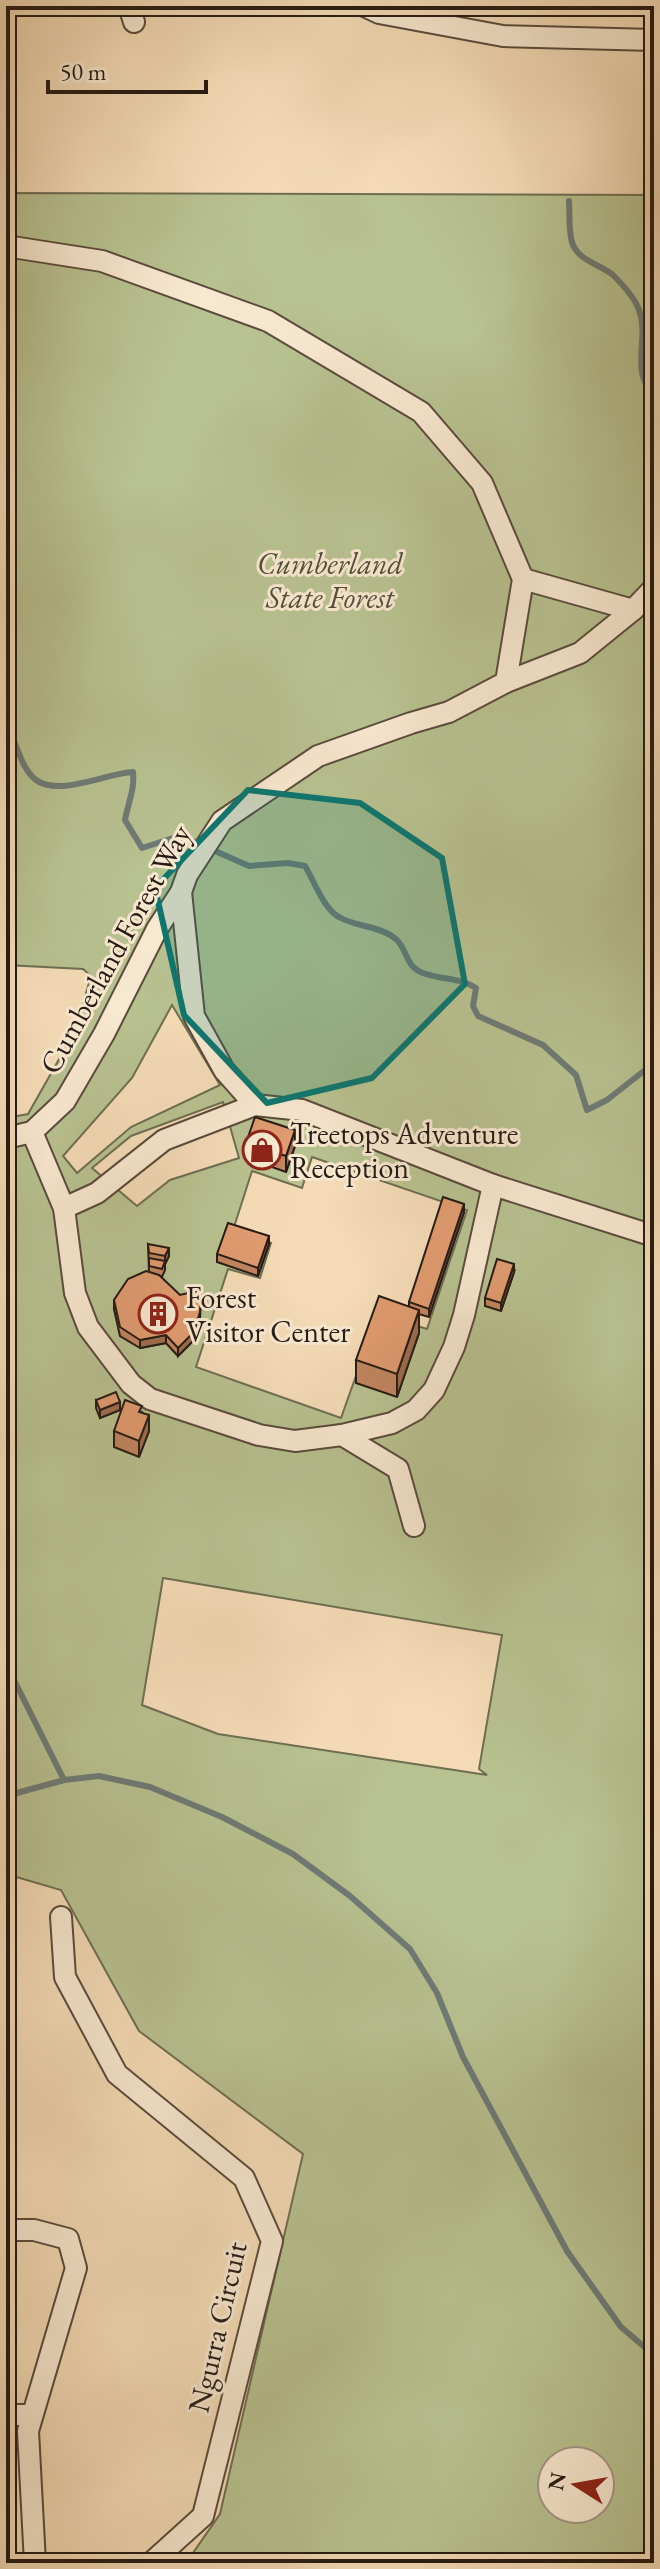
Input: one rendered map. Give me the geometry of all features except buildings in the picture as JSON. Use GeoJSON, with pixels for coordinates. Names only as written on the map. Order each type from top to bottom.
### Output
{"type":"FeatureCollection","features":[{"type":"Feature","properties":{"kind":"street"},"geometry":{"type":"LineString","coordinates":[[364,6],[379,13],[503,36],[654,40]]}},
{"type":"Feature","properties":{"kind":"street"},"geometry":{"type":"LineString","coordinates":[[6,246],[102,261],[268,321],[421,412],[482,483],[523,579],[506,682]]}},
{"type":"Feature","properties":{"kind":"street"},"geometry":{"type":"LineString","coordinates":[[523,579],[633,610]]}},
{"type":"Feature","properties":{"kind":"street","name":"Cumberland Forest Way"},"geometry":{"type":"LineString","coordinates":[[32,1132],[65,1101],[104,1034],[157,929],[181,892],[187,875],[222,821],[318,756],[449,712],[506,682],[580,653],[633,610],[654,588]]}},
{"type":"Feature","properties":{"kind":"street"},"geometry":{"type":"LineString","coordinates":[[181,892],[194,1016],[224,1070],[255,1105]]}},
{"type":"Feature","properties":{"kind":"street"},"geometry":{"type":"LineString","coordinates":[[64,1208],[97,1193],[164,1140],[255,1105],[302,1110],[493,1185],[654,1236]]}},
{"type":"Feature","properties":{"kind":"street"},"geometry":{"type":"LineString","coordinates":[[6,1138],[32,1132],[64,1208],[75,1293],[88,1327],[131,1384],[150,1399],[259,1435],[295,1441],[342,1435],[392,1423],[416,1410],[434,1390],[461,1326],[493,1185]]}},
{"type":"Feature","properties":{"kind":"street"},"geometry":{"type":"LineString","coordinates":[[342,1435],[398,1469],[414,1526]]}},
{"type":"Feature","properties":{"kind":"street","name":"Ngurra Circuit"},"geometry":{"type":"LineString","coordinates":[[61,1917],[65,1977],[117,2074],[244,2178],[272,2241],[203,2516],[151,2563]]}},
{"type":"Feature","properties":{"kind":"street"},"geometry":{"type":"LineString","coordinates":[[6,2230],[34,2230],[68,2239],[76,2268],[28,2431],[35,2563]]}},
{"type":"Feature","properties":{"kind":"street"},"geometry":{"type":"LineString","coordinates":[[6,2415],[32,2415]]}},
{"type":"Feature","properties":{"kind":"highlighted area"},"geometry":{"type":"Polygon","coordinates":[[[248,790],[360,803],[442,858],[465,984],[372,1078],[267,1103],[184,1015],[155,888],[248,790]]]}},
{"type":"Feature","properties":{"kind":"green space","name":"Cumberland State Forest"},"geometry":{"type":"Polygon","coordinates":[[[6,193],[654,195],[654,2563],[186,2563],[220,2514],[303,2154],[139,2031],[61,1890],[6,1874],[6,1118],[28,1114],[75,1031],[91,976],[83,969],[6,965],[6,193]],[[172,1005],[132,1078],[63,1156],[77,1173],[131,1127],[220,1085],[172,1005]],[[223,1102],[131,1136],[92,1168],[137,1206],[170,1180],[239,1158],[223,1102]],[[312,1157],[302,1188],[252,1171],[233,1230],[271,1243],[260,1278],[228,1269],[196,1367],[341,1418],[378,1314],[427,1329],[467,1210],[312,1157]],[[114,1309],[120,1335],[141,1348],[166,1343],[178,1356],[194,1340],[114,1309]],[[163,1578],[142,1705],[218,1734],[487,1775],[479,1769],[502,1635],[163,1578]]]}},
{"type":"Feature","properties":{"kind":"waterway"},"geometry":{"type":"LineString","coordinates":[[569,201],[570,235],[576,250],[613,275],[637,305],[642,321],[643,376],[654,394]]}},
{"type":"Feature","properties":{"kind":"waterway"},"geometry":{"type":"LineString","coordinates":[[6,725],[26,769],[46,785],[70,785],[133,772],[125,820],[142,848],[176,837],[188,839],[249,866],[288,863],[305,866],[324,901],[339,917],[390,935],[397,940],[417,970],[476,988],[473,1006],[478,1016],[543,1045],[576,1075],[587,1110],[607,1100],[654,1063]]}},
{"type":"Feature","properties":{"kind":"waterway"},"geometry":{"type":"LineString","coordinates":[[6,1664],[64,1780]]}},
{"type":"Feature","properties":{"kind":"waterway"},"geometry":{"type":"LineString","coordinates":[[6,1796],[64,1780],[99,1776],[150,1787],[222,1817],[293,1854],[350,1896],[410,1949],[437,1993],[463,2057],[567,2251],[621,2327],[654,2355]]}},
{"type":"Feature","properties":{"kind":"place","name":"Treetops Adventure Reception"},"geometry":{"type":"Point","coordinates":[262,1150]}},
{"type":"Feature","properties":{"kind":"place","name":"Forest Visitor Center"},"geometry":{"type":"Point","coordinates":[158,1314]}}]}
